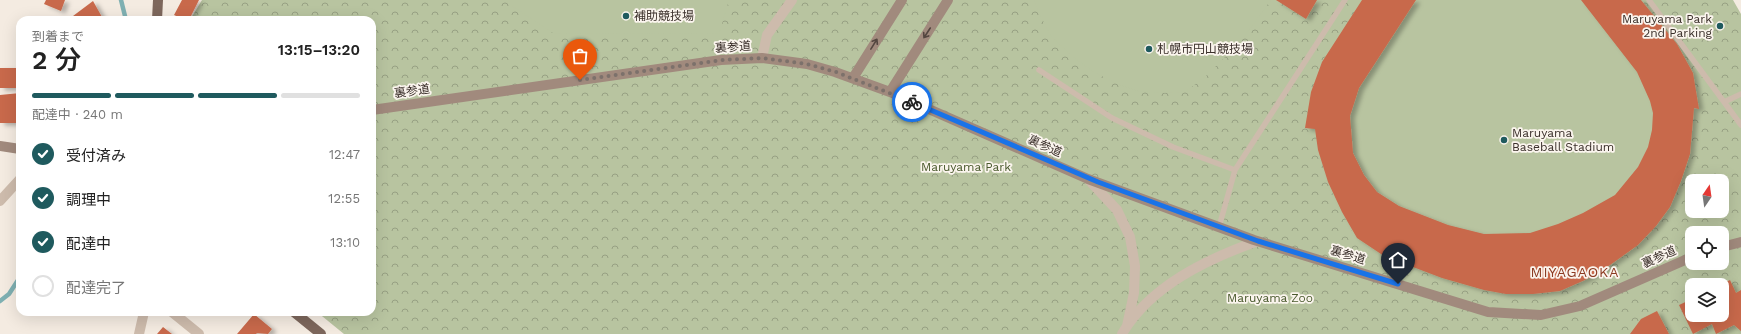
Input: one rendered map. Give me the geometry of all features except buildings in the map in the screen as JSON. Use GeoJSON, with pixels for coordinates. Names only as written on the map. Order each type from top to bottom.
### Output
{"type":"FeatureCollection","features":[{"type":"Feature","properties":{"kind":"main road"},"geometry":{"type":"LineString","coordinates":[[157,16],[158,0]]}},
{"type":"Feature","properties":{"kind":"main road"},"geometry":{"type":"LineString","coordinates":[[299,316],[321,334]]}},
{"type":"Feature","properties":{"kind":"street"},"geometry":{"type":"LineString","coordinates":[[762,58],[767,35],[792,0]]}},
{"type":"Feature","properties":{"kind":"street"},"geometry":{"type":"LineString","coordinates":[[853,78],[902,0]]}},
{"type":"Feature","properties":{"kind":"street"},"geometry":{"type":"LineString","coordinates":[[890,92],[948,0]]}},
{"type":"Feature","properties":{"kind":"street","name":"裏参道"},"geometry":{"type":"LineString","coordinates":[[376,109],[722,60],[762,58],[807,64],[853,78],[890,92],[1088,178],[1219,227],[1258,241],[1488,312],[1541,315],[1580,306],[1685,260]]}},
{"type":"Feature","properties":{"kind":"street"},"geometry":{"type":"LineString","coordinates":[[0,146],[16,148]]}},
{"type":"Feature","properties":{"kind":"street"},"geometry":{"type":"LineString","coordinates":[[1088,178],[1117,210],[1130,237],[1136,266],[1134,293],[1124,330]]}},
{"type":"Feature","properties":{"kind":"street"},"geometry":{"type":"LineString","coordinates":[[0,202],[16,184]]}},
{"type":"Feature","properties":{"kind":"street"},"geometry":{"type":"LineString","coordinates":[[1124,330],[1158,292],[1197,267],[1227,252],[1258,241]]}},
{"type":"Feature","properties":{"kind":"street"},"geometry":{"type":"LineString","coordinates":[[1729,245],[1741,242]]}},
{"type":"Feature","properties":{"kind":"street"},"geometry":{"type":"LineString","coordinates":[[139,334],[143,316]]}},
{"type":"Feature","properties":{"kind":"street"},"geometry":{"type":"LineString","coordinates":[[177,316],[199,334]]}},
{"type":"Feature","properties":{"kind":"lane"},"geometry":{"type":"LineString","coordinates":[[1219,227],[1235,170],[1345,0]]}},
{"type":"Feature","properties":{"kind":"lane"},"geometry":{"type":"LineString","coordinates":[[1649,0],[1741,125]]}},
{"type":"Feature","properties":{"kind":"lane"},"geometry":{"type":"LineString","coordinates":[[1039,70],[1112,118],[1173,147],[1235,170]]}},
{"type":"Feature","properties":{"kind":"lane"},"geometry":{"type":"LineString","coordinates":[[1724,102],[1741,94]]}},
{"type":"Feature","properties":{"kind":"green space","name":"Maruyama Park"},"geometry":{"type":"Polygon","coordinates":[[[202,0],[1733,0],[1741,14],[1741,334],[344,334],[322,316],[376,316],[376,16],[192,16],[202,0]]]}},
{"type":"Feature","properties":{"kind":"green space","name":"補助競技場"},"geometry":{"type":"Polygon","coordinates":[[[503,0],[729,0],[719,34],[553,33],[503,0]]]}},
{"type":"Feature","properties":{"kind":"green space","name":"札幌市円山競技場"},"geometry":{"type":"Polygon","coordinates":[[[1034,0],[1271,0],[1241,41],[1206,76],[1185,92],[1157,93],[1138,91],[1117,84],[1094,72],[1073,57],[1051,36],[1034,0]]]}},
{"type":"Feature","properties":{"kind":"green space","name":"Maruyama Baseball Stadium"},"geometry":{"type":"Polygon","coordinates":[[[1362,0],[1641,0],[1677,44],[1693,73],[1699,109],[1694,109],[1691,148],[1687,167],[1671,203],[1656,225],[1638,244],[1596,274],[1563,290],[1542,293],[1511,293],[1481,289],[1451,281],[1395,261],[1366,245],[1354,235],[1331,190],[1323,166],[1315,130],[1305,128],[1311,92],[1322,62],[1362,0]]]}},
{"type":"Feature","properties":{"kind":"waterway"},"geometry":{"type":"LineString","coordinates":[[121,0],[125,16]]}},
{"type":"Feature","properties":{"kind":"waterway"},"geometry":{"type":"LineString","coordinates":[[0,301],[9,294],[16,283]]}},
{"type":"Feature","properties":{"kind":"way so far"},"geometry":{"type":"LineString","coordinates":[[580,80],[722,60],[762,58],[807,64],[836,72],[890,92],[912,102]]}},
{"type":"Feature","properties":{"kind":"place","name":"補助競技場"},"geometry":{"type":"Point","coordinates":[626,16]}},
{"type":"Feature","properties":{"kind":"place","name":"Maruyama Park 2nd Parking"},"geometry":{"type":"Point","coordinates":[1720,26]}},
{"type":"Feature","properties":{"kind":"place","name":"札幌市円山競技場"},"geometry":{"type":"Point","coordinates":[1149,49]}},
{"type":"Feature","properties":{"kind":"place","name":"Maruyama Baseball Stadium"},"geometry":{"type":"Point","coordinates":[1504,140]}},
{"type":"Feature","properties":{"kind":"district","name":"MIYAGAOKA"},"geometry":{"type":"Point","coordinates":[1575,272]}},
{"type":"Feature","properties":{"kind":"route"},"geometry":{"type":"LineString","coordinates":[[912,102],[1098,182],[1258,241],[1398,284]]}},
{"type":"Feature","properties":{"kind":"park label","name":"Maruyama Zoo"},"geometry":{"type":"Point","coordinates":[1270,298]}}]}
